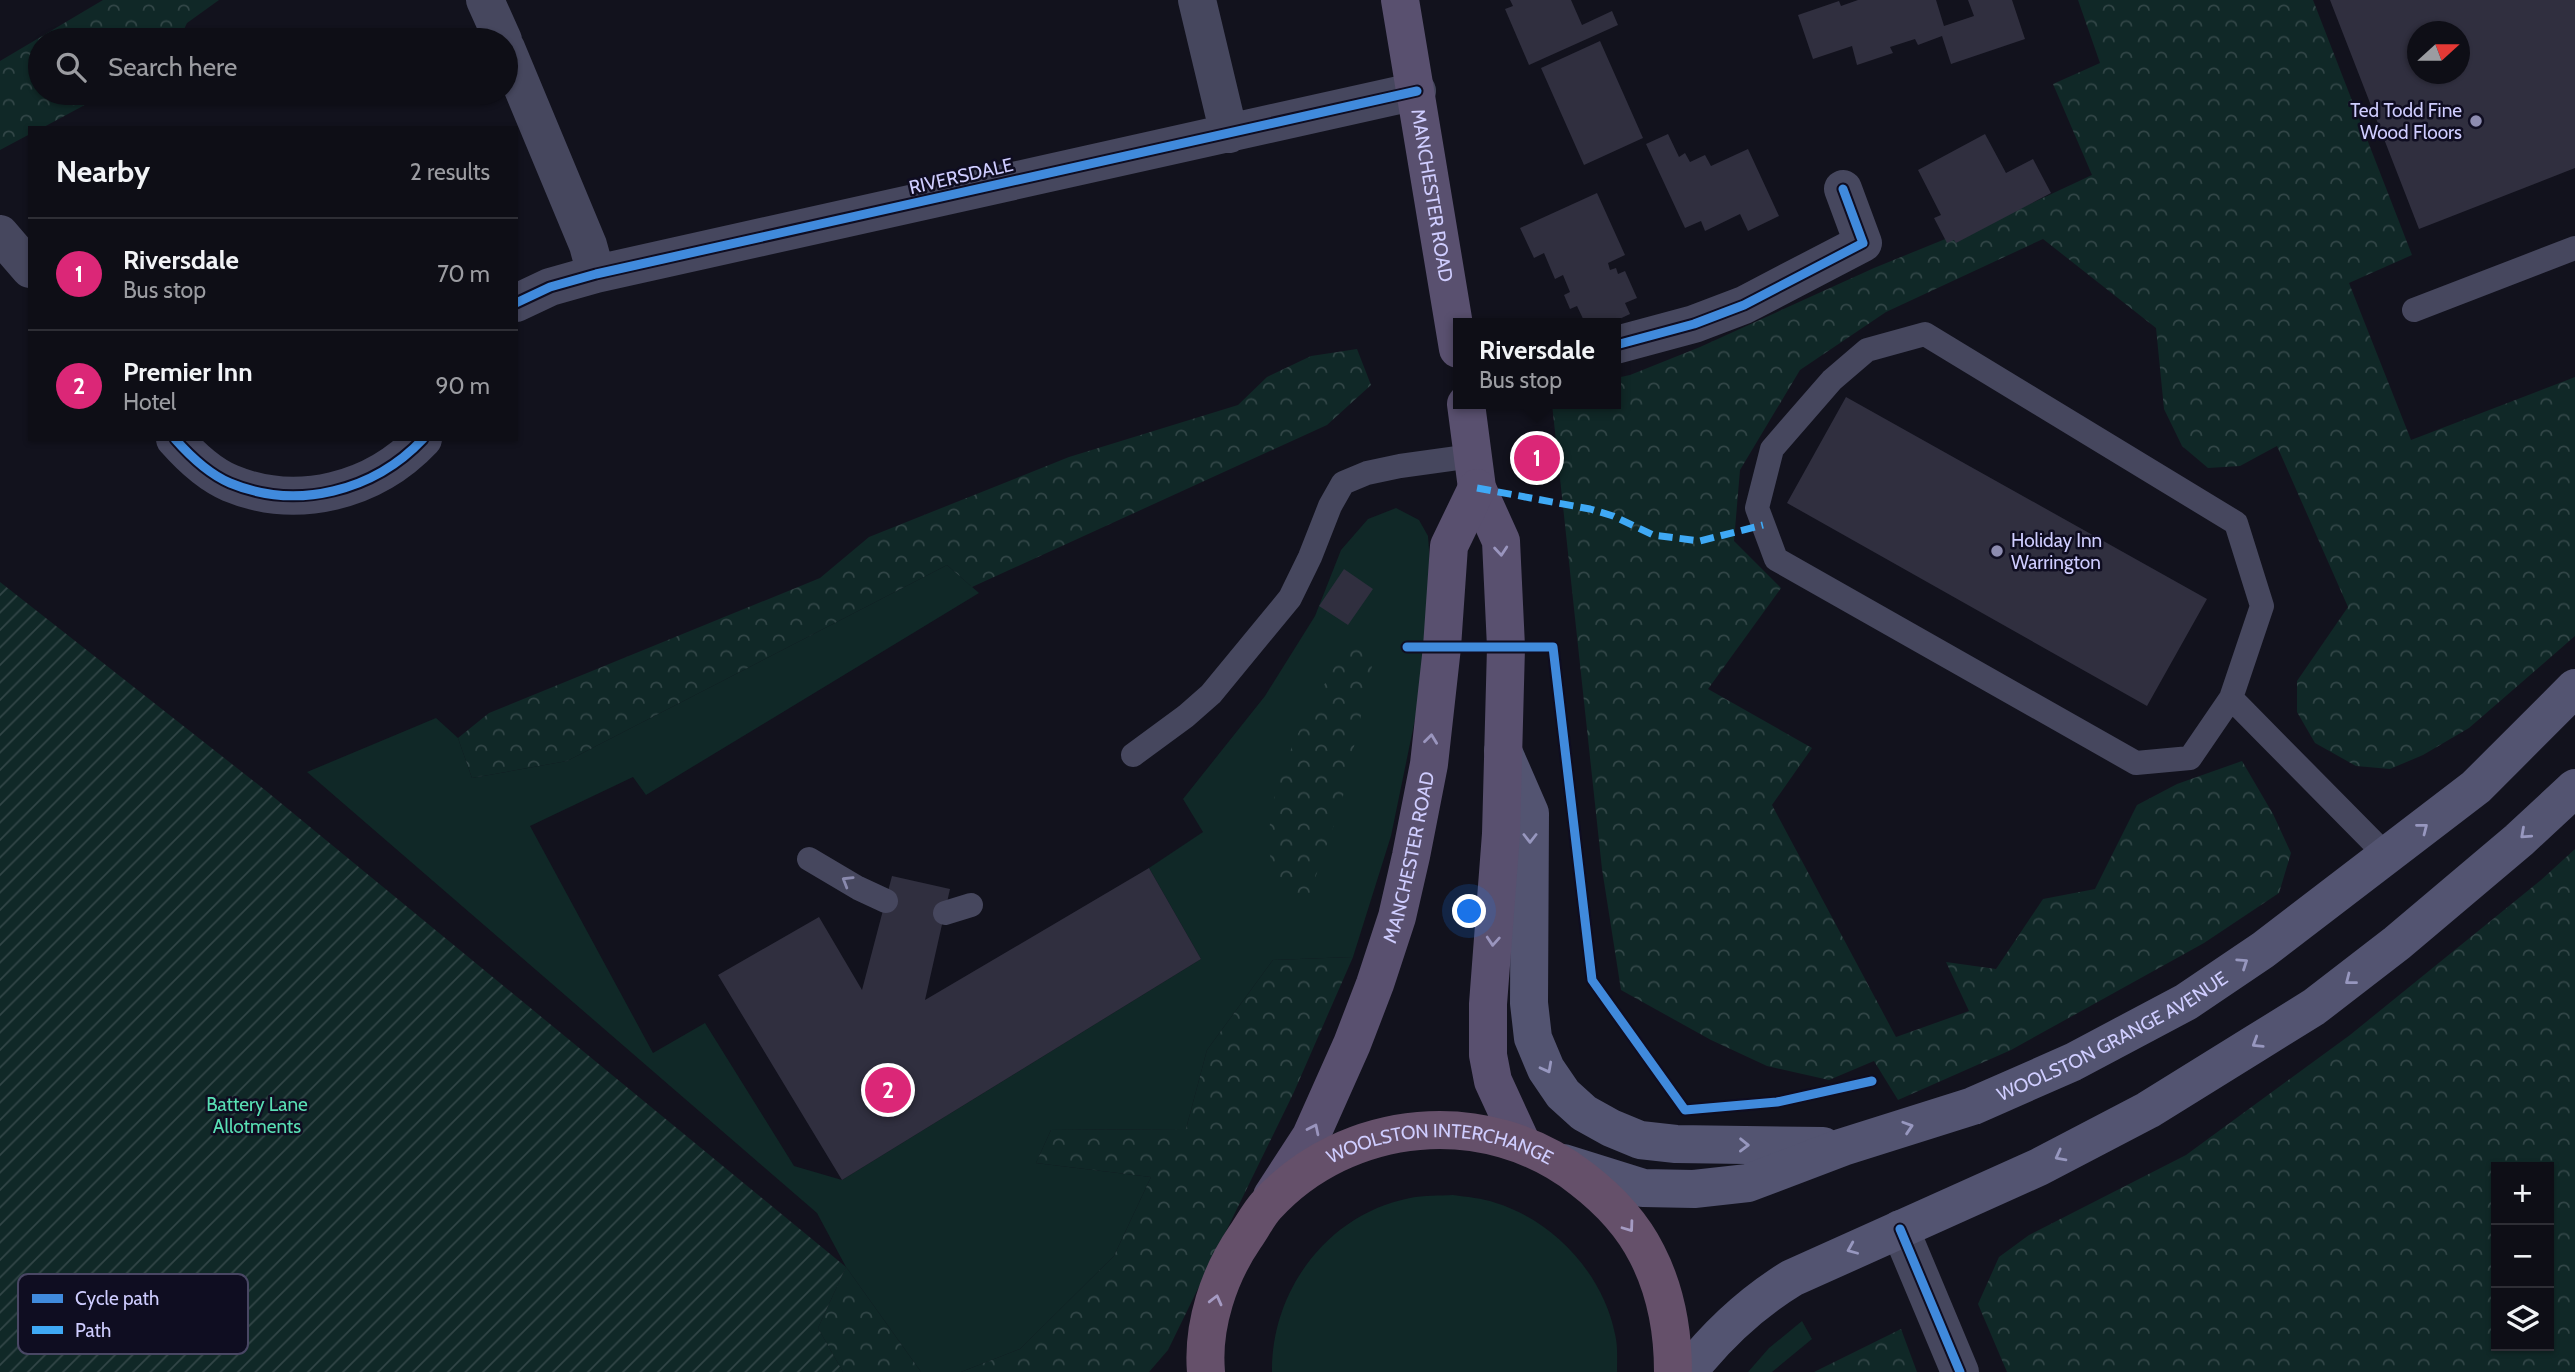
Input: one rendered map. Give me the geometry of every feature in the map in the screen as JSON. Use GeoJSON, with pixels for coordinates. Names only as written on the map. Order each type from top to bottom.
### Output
{"type":"FeatureCollection","features":[{"type":"Feature","properties":{"kind":"highway","name":"WOOLSTON INTERCHANGE"},"geometry":{"type":"LineString","coordinates":[[1205,1370],[1208,1334],[1216,1295],[1230,1259],[1265,1207],[1298,1177],[1326,1158],[1353,1145],[1385,1135],[1449,1129],[1479,1132],[1522,1144],[1563,1163],[1601,1194],[1628,1224],[1646,1253],[1659,1282],[1669,1316],[1674,1372]]}},
{"type":"Feature","properties":{"kind":"main road","name":"MANCHESTER ROAD"},"geometry":{"type":"LineString","coordinates":[[1400,0],[1453,318]]}},
{"type":"Feature","properties":{"kind":"main road"},"geometry":{"type":"LineString","coordinates":[[1467,409],[1475,472],[1501,541],[1506,647],[1501,834],[1488,1004],[1488,1055],[1493,1082],[1522,1144]]}},
{"type":"Feature","properties":{"kind":"main road","name":"MANCHESTER ROAD"},"geometry":{"type":"LineString","coordinates":[[1265,1207],[1311,1136],[1376,984],[1397,917],[1429,764],[1442,647],[1449,546],[1475,472]]}},
{"type":"Feature","properties":{"kind":"main road","name":"WOOLSTON GRANGE AVENUE"},"geometry":{"type":"LineString","coordinates":[[1563,1163],[1643,1188],[1694,1189],[1748,1182],[1843,1147],[1973,1106],[2096,1050],[2186,1002],[2263,950],[2476,787],[2575,688]]}},
{"type":"Feature","properties":{"kind":"main road"},"geometry":{"type":"LineString","coordinates":[[1503,751],[1530,813],[1529,1003],[1533,1038],[1546,1069],[1563,1094],[1584,1112],[1611,1128],[1640,1140],[1676,1144],[1843,1147]]}},
{"type":"Feature","properties":{"kind":"main road"},"geometry":{"type":"LineString","coordinates":[[1688,1372],[1723,1331],[1764,1294],[1815,1265],[2039,1167],[2136,1116],[2315,1007],[2397,943],[2519,840],[2575,788]]}},
{"type":"Feature","properties":{"kind":"street"},"geometry":{"type":"LineString","coordinates":[[485,0],[498,28]]}},
{"type":"Feature","properties":{"kind":"street"},"geometry":{"type":"LineString","coordinates":[[1197,0],[1229,134]]}},
{"type":"Feature","properties":{"kind":"street"},"geometry":{"type":"LineString","coordinates":[[518,77],[588,245],[596,274]]}},
{"type":"Feature","properties":{"kind":"street","name":"RIVERSDALE"},"geometry":{"type":"LineString","coordinates":[[518,302],[550,287],[596,274],[1417,91]]}},
{"type":"Feature","properties":{"kind":"street"},"geometry":{"type":"LineString","coordinates":[[1621,344],[1694,324],[1744,305],[1863,243],[1843,189]]}},
{"type":"Feature","properties":{"kind":"street"},"geometry":{"type":"LineString","coordinates":[[0,234],[28,267]]}},
{"type":"Feature","properties":{"kind":"street"},"geometry":{"type":"LineString","coordinates":[[177,441],[205,468],[228,483],[278,495],[308,495],[363,483],[387,470],[421,441]]}},
{"type":"Feature","properties":{"kind":"street"},"geometry":{"type":"LineString","coordinates":[[1900,1229],[1960,1372]]}},
{"type":"Feature","properties":{"kind":"lane"},"geometry":{"type":"LineString","coordinates":[[2414,310],[2575,248]]}},
{"type":"Feature","properties":{"kind":"lane"},"geometry":{"type":"LineString","coordinates":[[1925,334],[2236,523],[2262,606],[2231,698],[2190,758],[2136,763],[1776,559],[1757,508],[1772,449],[1832,380],[1867,350],[1925,334]]}},
{"type":"Feature","properties":{"kind":"lane"},"geometry":{"type":"LineString","coordinates":[[1133,754],[1186,716],[1211,694],[1290,598],[1343,482],[1378,471],[1475,472]]}},
{"type":"Feature","properties":{"kind":"lane"},"geometry":{"type":"LineString","coordinates":[[2231,698],[2387,856]]}},
{"type":"Feature","properties":{"kind":"lane"},"geometry":{"type":"LineString","coordinates":[[809,859],[886,901]]}},
{"type":"Feature","properties":{"kind":"lane"},"geometry":{"type":"LineString","coordinates":[[945,913],[971,905]]}},
{"type":"Feature","properties":{"kind":"green space"},"geometry":{"type":"Polygon","coordinates":[[[103,0],[219,0],[187,23],[185,28],[56,28],[103,0]]]}},
{"type":"Feature","properties":{"kind":"green space"},"geometry":{"type":"Polygon","coordinates":[[[2078,0],[2313,0],[2412,255],[2349,283],[2411,440],[2575,377],[2575,636],[2469,728],[2423,755],[2390,769],[2356,766],[2315,743],[2297,712],[2297,681],[2348,607],[2277,446],[2240,466],[2208,468],[2182,446],[2164,409],[2156,328],[2043,239],[1886,312],[1800,370],[1740,470],[1734,541],[1781,588],[1708,689],[1812,748],[1772,805],[1896,1037],[1969,1011],[1946,962],[1996,969],[2043,899],[2095,889],[2137,805],[2177,784],[2242,761],[2273,814],[2291,853],[2279,893],[2204,943],[2011,1050],[1898,1100],[1874,1061],[1829,1080],[1767,1066],[1711,1040],[1621,990],[1602,869],[1553,409],[1621,409],[1621,377],[1700,347],[1874,268],[2019,209],[2092,175],[2053,84],[2100,63],[2078,0]]]}},
{"type":"Feature","properties":{"kind":"green space"},"geometry":{"type":"Polygon","coordinates":[[[28,44],[28,105],[85,105],[46,126],[28,126],[28,135],[0,150],[0,61],[28,44]]]}},
{"type":"Feature","properties":{"kind":"green space"},"geometry":{"type":"Polygon","coordinates":[[[1357,349],[1371,385],[1327,425],[972,587],[947,565],[567,761],[472,778],[458,738],[489,713],[820,578],[869,537],[1069,457],[1238,405],[1267,377],[1311,356],[1357,349]]]}},
{"type":"Feature","properties":{"kind":"green space"},"geometry":{"type":"Polygon","coordinates":[[[1396,508],[1419,520],[1428,536],[1431,575],[1419,700],[1391,836],[1353,957],[1273,960],[1207,1050],[1186,1129],[1051,1130],[1036,1163],[1151,1177],[1114,1256],[1020,1349],[961,1372],[921,1372],[846,1267],[817,1213],[307,772],[436,718],[458,738],[472,778],[567,761],[947,565],[979,593],[646,795],[633,777],[530,826],[653,1053],[705,1023],[794,1166],[842,1180],[1201,959],[1149,868],[1203,832],[1183,799],[1265,696],[1315,616],[1341,550],[1368,519],[1396,508]]]}},
{"type":"Feature","properties":{"kind":"green space","name":"Battery Lane Allotments"},"geometry":{"type":"Polygon","coordinates":[[[0,582],[265,790],[846,1267],[818,1328],[843,1372],[0,1372],[0,582]]]}},
{"type":"Feature","properties":{"kind":"green space"},"geometry":{"type":"Polygon","coordinates":[[[1353,636],[1376,648],[1341,805],[1308,898],[1295,903],[1285,900],[1272,868],[1269,834],[1274,799],[1285,764],[1301,729],[1353,636]]]}},
{"type":"Feature","properties":{"kind":"green space"},"geometry":{"type":"Polygon","coordinates":[[[2575,849],[2575,1372],[2007,1372],[1978,1304],[1999,1257],[2029,1235],[2186,1155],[2350,1035],[2541,880],[2575,849]]]}},
{"type":"Feature","properties":{"kind":"green space"},"geometry":{"type":"Polygon","coordinates":[[[1353,957],[1294,1092],[1168,1350],[1149,1372],[961,1372],[1020,1349],[1114,1256],[1151,1177],[1036,1163],[1051,1130],[1186,1129],[1207,1050],[1273,960],[1353,957]]]}},
{"type":"Feature","properties":{"kind":"green space"},"geometry":{"type":"Polygon","coordinates":[[[1453,1195],[1485,1200],[1517,1211],[1556,1237],[1573,1253],[1600,1291],[1609,1312],[1616,1339],[1617,1372],[1272,1372],[1274,1342],[1282,1312],[1294,1285],[1310,1260],[1330,1238],[1354,1220],[1380,1207],[1415,1197],[1453,1195]]]}},
{"type":"Feature","properties":{"kind":"green space"},"geometry":{"type":"Polygon","coordinates":[[[846,1267],[921,1372],[843,1372],[818,1328],[846,1267]]]}},
{"type":"Feature","properties":{"kind":"green space"},"geometry":{"type":"Polygon","coordinates":[[[1802,1321],[1812,1339],[1772,1372],[1748,1372],[1769,1348],[1802,1321]]]}},
{"type":"Feature","properties":{"kind":"green space"},"geometry":{"type":"Polygon","coordinates":[[[1901,1329],[1917,1372],[1814,1372],[1901,1329]]]}},
{"type":"Feature","properties":{"kind":"building"},"geometry":{"type":"Polygon","coordinates":[[[1510,0],[1571,0],[1582,25],[1612,11],[1618,25],[1529,65],[1505,9],[1513,6],[1510,0]]]}},
{"type":"Feature","properties":{"kind":"building"},"geometry":{"type":"Polygon","coordinates":[[[1858,0],[1936,0],[1944,26],[1974,16],[1968,0],[2012,0],[2025,39],[1951,64],[1942,36],[1918,45],[1915,39],[1890,47],[1893,53],[1857,65],[1852,46],[1813,59],[1798,15],[1839,1],[1841,6],[1858,0]]]}},
{"type":"Feature","properties":{"kind":"building","name":"Ted Todd Fine Wood Floors"},"geometry":{"type":"Polygon","coordinates":[[[2330,0],[2575,0],[2575,168],[2419,229],[2330,0]]]}},
{"type":"Feature","properties":{"kind":"building"},"geometry":{"type":"Polygon","coordinates":[[[1600,41],[1643,138],[1584,165],[1541,68],[1600,41]]]}},
{"type":"Feature","properties":{"kind":"building"},"geometry":{"type":"Polygon","coordinates":[[[1668,134],[1679,157],[1685,153],[1690,162],[1705,155],[1711,166],[1748,149],[1779,216],[1748,231],[1740,214],[1705,231],[1701,221],[1685,228],[1646,144],[1668,134]]]}},
{"type":"Feature","properties":{"kind":"building"},"geometry":{"type":"Polygon","coordinates":[[[1985,134],[2006,173],[2033,159],[2051,193],[1956,243],[1954,240],[1947,243],[1934,218],[1941,215],[1918,170],[1985,134]]]}},
{"type":"Feature","properties":{"kind":"building"},"geometry":{"type":"Polygon","coordinates":[[[1597,193],[1625,255],[1608,263],[1610,270],[1616,268],[1618,274],[1625,271],[1637,298],[1625,303],[1630,314],[1621,318],[1583,318],[1577,306],[1570,309],[1564,295],[1570,292],[1563,275],[1555,279],[1544,253],[1534,258],[1520,228],[1597,193]]]}},
{"type":"Feature","properties":{"kind":"building","name":"Holiday Inn Warrington"},"geometry":{"type":"Polygon","coordinates":[[[1846,397],[2207,599],[2147,706],[1787,503],[1846,397]]]}},
{"type":"Feature","properties":{"kind":"building"},"geometry":{"type":"Polygon","coordinates":[[[1344,569],[1373,589],[1348,625],[1319,606],[1344,569]]]}},
{"type":"Feature","properties":{"kind":"building"},"geometry":{"type":"Polygon","coordinates":[[[1149,868],[1201,959],[842,1180],[718,975],[819,917],[862,990],[892,876],[950,889],[925,1000],[1149,868]]]}},
{"type":"Feature","properties":{"kind":"marked path"},"geometry":{"type":"LineString","coordinates":[[1477,488],[1590,509],[1613,516],[1653,535],[1700,541],[1763,525]]}},
{"type":"Feature","properties":{"kind":"cycle path"},"geometry":{"type":"LineString","coordinates":[[518,302],[550,287],[596,274],[1417,91]]}},
{"type":"Feature","properties":{"kind":"cycle path"},"geometry":{"type":"LineString","coordinates":[[1621,344],[1694,324],[1744,305],[1863,243],[1843,189]]}},
{"type":"Feature","properties":{"kind":"cycle path"},"geometry":{"type":"LineString","coordinates":[[177,441],[200,464],[222,479],[256,491],[282,495],[308,495],[358,483],[382,472],[421,441]]}},
{"type":"Feature","properties":{"kind":"cycle path"},"geometry":{"type":"LineString","coordinates":[[1407,647],[1553,647],[1592,980],[1685,1110],[1777,1102],[1872,1081]]}},
{"type":"Feature","properties":{"kind":"cycle path"},"geometry":{"type":"LineString","coordinates":[[1900,1229],[1960,1372]]}},
{"type":"Feature","properties":{"kind":"place","name":"Ted Todd Fine Wood Floors"},"geometry":{"type":"Point","coordinates":[2476,121]}},
{"type":"Feature","properties":{"kind":"place","name":"Riversdale"},"geometry":{"type":"Point","coordinates":[1537,458]}},
{"type":"Feature","properties":{"kind":"place","name":"Holiday Inn Warrington"},"geometry":{"type":"Point","coordinates":[1997,551]}},
{"type":"Feature","properties":{"kind":"place","name":"Premier Inn"},"geometry":{"type":"Point","coordinates":[888,1090]}}]}
